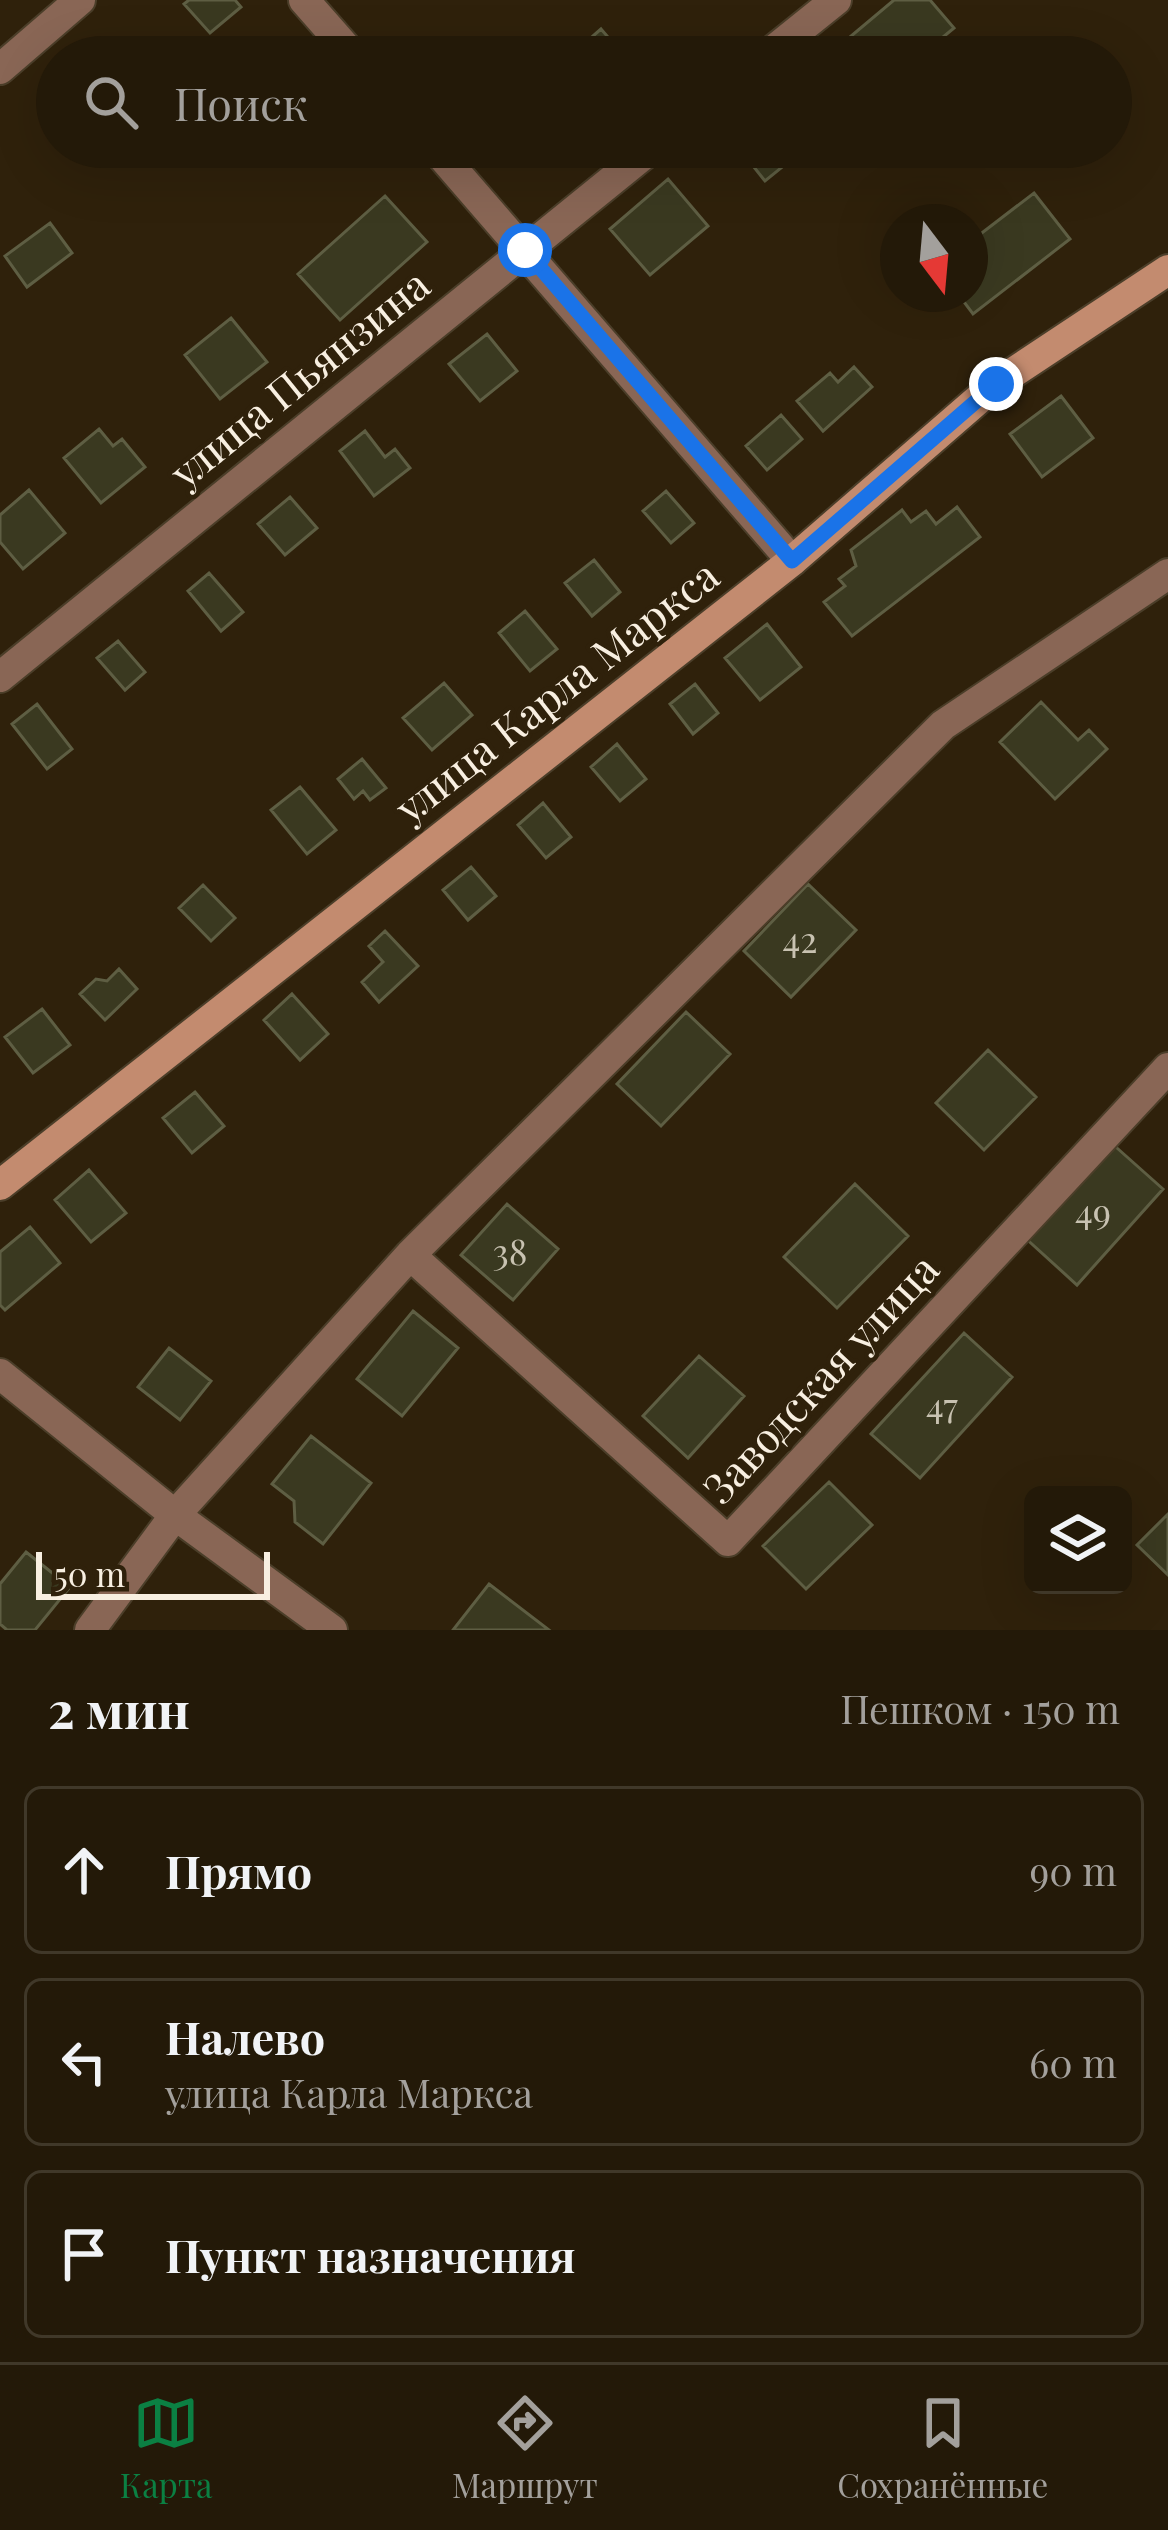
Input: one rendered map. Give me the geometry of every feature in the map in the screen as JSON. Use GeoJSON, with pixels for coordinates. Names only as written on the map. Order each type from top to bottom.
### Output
{"type":"FeatureCollection","features":[{"type":"Feature","properties":{"kind":"street"},"geometry":{"type":"LineString","coordinates":[[38,36],[80,0]]}},
{"type":"Feature","properties":{"kind":"street"},"geometry":{"type":"LineString","coordinates":[[304,0],[336,36]]}},
{"type":"Feature","properties":{"kind":"street"},"geometry":{"type":"LineString","coordinates":[[791,36],[836,0]]}},
{"type":"Feature","properties":{"kind":"street"},"geometry":{"type":"LineString","coordinates":[[0,69],[36,38]]}},
{"type":"Feature","properties":{"kind":"street"},"geometry":{"type":"LineString","coordinates":[[453,168],[792,561]]}},
{"type":"Feature","properties":{"kind":"street","name":"улица Пьянзина"},"geometry":{"type":"LineString","coordinates":[[0,676],[627,168]]}},
{"type":"Feature","properties":{"kind":"street","name":"улица Карла Маркса"},"geometry":{"type":"LineString","coordinates":[[0,1185],[792,561],[996,384],[1168,270]]}},
{"type":"Feature","properties":{"kind":"street"},"geometry":{"type":"LineString","coordinates":[[90,1630],[175,1515],[410,1255],[944,725],[1168,574]]}},
{"type":"Feature","properties":{"kind":"street","name":"Заводская улица"},"geometry":{"type":"LineString","coordinates":[[410,1255],[728,1540],[1168,1069]]}},
{"type":"Feature","properties":{"kind":"street"},"geometry":{"type":"LineString","coordinates":[[0,1375],[175,1515],[332,1630]]}},
{"type":"Feature","properties":{"kind":"building"},"geometry":{"type":"Polygon","coordinates":[[[235,0],[241,7],[210,33],[184,4],[235,0]]]}},
{"type":"Feature","properties":{"kind":"building"},"geometry":{"type":"Polygon","coordinates":[[[894,0],[930,0],[954,28],[944,36],[851,36],[894,0]]]}},
{"type":"Feature","properties":{"kind":"building"},"geometry":{"type":"Polygon","coordinates":[[[755,168],[781,168],[765,181],[755,168]]]}},
{"type":"Feature","properties":{"kind":"building"},"geometry":{"type":"Polygon","coordinates":[[[668,179],[708,226],[650,275],[610,229],[668,179]]]}},
{"type":"Feature","properties":{"kind":"building"},"geometry":{"type":"Polygon","coordinates":[[[1034,193],[1070,239],[988,302],[988,228],[1034,193]]]}},
{"type":"Feature","properties":{"kind":"building"},"geometry":{"type":"Polygon","coordinates":[[[385,196],[427,242],[340,320],[298,274],[385,196]]]}},
{"type":"Feature","properties":{"kind":"building"},"geometry":{"type":"Polygon","coordinates":[[[50,223],[72,253],[27,287],[5,256],[50,223]]]}},
{"type":"Feature","properties":{"kind":"building"},"geometry":{"type":"Polygon","coordinates":[[[231,318],[267,362],[220,399],[185,355],[231,318]]]}},
{"type":"Feature","properties":{"kind":"building"},"geometry":{"type":"Polygon","coordinates":[[[487,334],[517,371],[480,401],[449,364],[487,334]]]}},
{"type":"Feature","properties":{"kind":"building"},"geometry":{"type":"Polygon","coordinates":[[[854,367],[872,387],[823,431],[797,401],[830,373],[838,382],[854,367]]]}},
{"type":"Feature","properties":{"kind":"building"},"geometry":{"type":"Polygon","coordinates":[[[1061,396],[1093,438],[1042,477],[1010,434],[1061,396]]]}},
{"type":"Feature","properties":{"kind":"building"},"geometry":{"type":"Polygon","coordinates":[[[781,415],[802,439],[767,470],[746,446],[781,415]]]}},
{"type":"Feature","properties":{"kind":"building"},"geometry":{"type":"Polygon","coordinates":[[[99,429],[113,446],[122,439],[145,467],[101,503],[64,458],[99,429]]]}},
{"type":"Feature","properties":{"kind":"building"},"geometry":{"type":"Polygon","coordinates":[[[365,431],[385,457],[395,449],[410,468],[374,496],[340,451],[365,431]]]}},
{"type":"Feature","properties":{"kind":"building"},"geometry":{"type":"Polygon","coordinates":[[[29,490],[65,533],[23,569],[0,542],[0,515],[29,490]]]}},
{"type":"Feature","properties":{"kind":"building"},"geometry":{"type":"Polygon","coordinates":[[[666,491],[694,523],[671,543],[643,511],[666,491]]]}},
{"type":"Feature","properties":{"kind":"building"},"geometry":{"type":"Polygon","coordinates":[[[290,497],[317,528],[285,555],[258,524],[290,497]]]}},
{"type":"Feature","properties":{"kind":"building"},"geometry":{"type":"Polygon","coordinates":[[[957,507],[980,537],[852,636],[824,602],[845,586],[839,579],[856,566],[851,550],[902,510],[911,522],[926,511],[936,524],[957,507]]]}},
{"type":"Feature","properties":{"kind":"building"},"geometry":{"type":"Polygon","coordinates":[[[594,560],[620,592],[592,616],[565,583],[594,560]]]}},
{"type":"Feature","properties":{"kind":"building"},"geometry":{"type":"Polygon","coordinates":[[[209,573],[243,612],[221,631],[188,591],[209,573]]]}},
{"type":"Feature","properties":{"kind":"building"},"geometry":{"type":"Polygon","coordinates":[[[525,611],[557,649],[530,671],[499,633],[525,611]]]}},
{"type":"Feature","properties":{"kind":"building"},"geometry":{"type":"Polygon","coordinates":[[[767,624],[801,667],[760,700],[725,658],[767,624]]]}},
{"type":"Feature","properties":{"kind":"building"},"geometry":{"type":"Polygon","coordinates":[[[118,641],[145,672],[125,690],[97,658],[118,641]]]}},
{"type":"Feature","properties":{"kind":"building"},"geometry":{"type":"Polygon","coordinates":[[[444,683],[472,715],[432,750],[403,718],[444,683]]]}},
{"type":"Feature","properties":{"kind":"building"},"geometry":{"type":"Polygon","coordinates":[[[695,684],[718,713],[693,734],[670,704],[695,684]]]}},
{"type":"Feature","properties":{"kind":"building"},"geometry":{"type":"Polygon","coordinates":[[[1041,702],[1078,740],[1089,730],[1107,749],[1055,799],[1000,742],[1041,702]]]}},
{"type":"Feature","properties":{"kind":"building"},"geometry":{"type":"Polygon","coordinates":[[[37,704],[72,749],[47,769],[12,724],[37,704]]]}},
{"type":"Feature","properties":{"kind":"building"},"geometry":{"type":"Polygon","coordinates":[[[617,744],[646,779],[620,801],[591,767],[617,744]]]}},
{"type":"Feature","properties":{"kind":"building"},"geometry":{"type":"Polygon","coordinates":[[[362,759],[386,788],[370,800],[363,791],[354,799],[338,779],[362,759]]]}},
{"type":"Feature","properties":{"kind":"building"},"geometry":{"type":"Polygon","coordinates":[[[300,787],[336,830],[307,854],[271,810],[300,787]]]}},
{"type":"Feature","properties":{"kind":"building"},"geometry":{"type":"Polygon","coordinates":[[[543,803],[571,837],[546,858],[518,825],[543,803]]]}},
{"type":"Feature","properties":{"kind":"building"},"geometry":{"type":"Polygon","coordinates":[[[471,867],[496,896],[468,920],[443,890],[471,867]]]}},
{"type":"Feature","properties":{"kind":"building"},"geometry":{"type":"Polygon","coordinates":[[[808,884],[856,930],[791,997],[744,951],[808,884]]]}},
{"type":"Feature","properties":{"kind":"building"},"geometry":{"type":"Polygon","coordinates":[[[203,885],[235,918],[211,941],[179,908],[203,885]]]}},
{"type":"Feature","properties":{"kind":"building"},"geometry":{"type":"Polygon","coordinates":[[[385,931],[418,966],[379,1002],[362,982],[383,962],[369,946],[385,931]]]}},
{"type":"Feature","properties":{"kind":"building"},"geometry":{"type":"Polygon","coordinates":[[[119,969],[137,989],[105,1020],[80,994],[96,979],[107,981],[119,969]]]}},
{"type":"Feature","properties":{"kind":"building"},"geometry":{"type":"Polygon","coordinates":[[[292,994],[328,1034],[300,1060],[264,1020],[292,994]]]}},
{"type":"Feature","properties":{"kind":"building"},"geometry":{"type":"Polygon","coordinates":[[[42,1009],[70,1045],[33,1073],[5,1037],[42,1009]]]}},
{"type":"Feature","properties":{"kind":"building"},"geometry":{"type":"Polygon","coordinates":[[[686,1012],[730,1054],[661,1126],[617,1084],[686,1012]]]}},
{"type":"Feature","properties":{"kind":"building"},"geometry":{"type":"Polygon","coordinates":[[[988,1050],[1036,1097],[984,1150],[936,1103],[988,1050]]]}},
{"type":"Feature","properties":{"kind":"building"},"geometry":{"type":"Polygon","coordinates":[[[195,1092],[224,1126],[192,1153],[163,1118],[195,1092]]]}},
{"type":"Feature","properties":{"kind":"building"},"geometry":{"type":"Polygon","coordinates":[[[1108,1140],[1163,1189],[1077,1285],[1022,1235],[1108,1140]]]}},
{"type":"Feature","properties":{"kind":"building"},"geometry":{"type":"Polygon","coordinates":[[[89,1170],[126,1213],[91,1242],[55,1200],[89,1170]]]}},
{"type":"Feature","properties":{"kind":"building"},"geometry":{"type":"Polygon","coordinates":[[[855,1184],[908,1236],[837,1308],[784,1257],[855,1184]]]}},
{"type":"Feature","properties":{"kind":"building"},"geometry":{"type":"Polygon","coordinates":[[[507,1204],[558,1249],[513,1300],[461,1255],[507,1204]]]}},
{"type":"Feature","properties":{"kind":"building"},"geometry":{"type":"Polygon","coordinates":[[[30,1227],[60,1263],[5,1310],[0,1305],[0,1252],[30,1227]]]}},
{"type":"Feature","properties":{"kind":"building"},"geometry":{"type":"Polygon","coordinates":[[[413,1311],[458,1348],[402,1416],[357,1379],[413,1311]]]}},
{"type":"Feature","properties":{"kind":"building"},"geometry":{"type":"Polygon","coordinates":[[[964,1333],[1012,1377],[920,1478],[871,1434],[964,1333]]]}},
{"type":"Feature","properties":{"kind":"building"},"geometry":{"type":"Polygon","coordinates":[[[169,1348],[211,1381],[180,1420],[138,1387],[169,1348]]]}},
{"type":"Feature","properties":{"kind":"building"},"geometry":{"type":"Polygon","coordinates":[[[699,1356],[744,1396],[688,1458],[643,1416],[699,1356]]]}},
{"type":"Feature","properties":{"kind":"building"},"geometry":{"type":"Polygon","coordinates":[[[311,1436],[371,1483],[323,1544],[295,1522],[294,1501],[272,1484],[311,1436]]]}},
{"type":"Feature","properties":{"kind":"building"},"geometry":{"type":"Polygon","coordinates":[[[829,1482],[872,1525],[806,1589],[763,1546],[829,1482]]]}},
{"type":"Feature","properties":{"kind":"building"},"geometry":{"type":"Polygon","coordinates":[[[1168,1514],[1168,1575],[1137,1545],[1168,1514]]]}},
{"type":"Feature","properties":{"kind":"building"},"geometry":{"type":"Polygon","coordinates":[[[26,1552],[70,1587],[35,1630],[7,1630],[0,1624],[0,1584],[26,1552]]]}},
{"type":"Feature","properties":{"kind":"building"},"geometry":{"type":"Polygon","coordinates":[[[489,1584],[549,1630],[453,1630],[489,1584]]]}},
{"type":"Feature","properties":{"kind":"route"},"geometry":{"type":"LineString","coordinates":[[525,250],[792,561],[996,384]]}}]}
